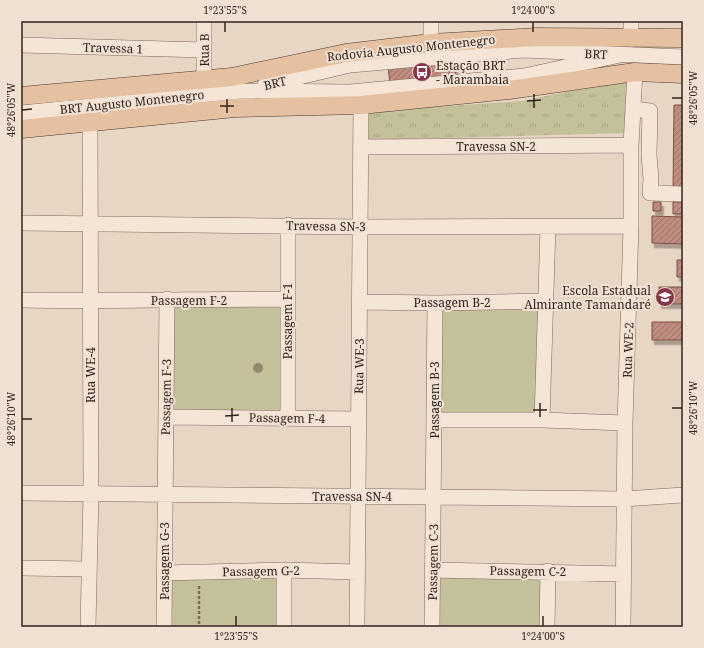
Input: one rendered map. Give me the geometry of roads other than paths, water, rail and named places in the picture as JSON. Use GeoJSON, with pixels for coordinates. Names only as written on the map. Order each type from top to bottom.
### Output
{"type":"FeatureCollection","features":[{"type":"Feature","properties":{"kind":"main road","name":"Rodovia Augusto Montenegro"},"geometry":{"type":"LineString","coordinates":[[21,96],[158,85],[232,77],[346,53],[431,44],[537,37],[631,39],[683,38]]}},
{"type":"Feature","properties":{"kind":"main road"},"geometry":{"type":"LineString","coordinates":[[21,129],[235,108],[361,105],[509,90],[636,72],[683,74]]}},
{"type":"Feature","properties":{"kind":"street","name":"Rua B"},"geometry":{"type":"LineString","coordinates":[[204,21],[204,79]]}},
{"type":"Feature","properties":{"kind":"street"},"geometry":{"type":"LineString","coordinates":[[431,21],[431,44]]}},
{"type":"Feature","properties":{"kind":"street"},"geometry":{"type":"LineString","coordinates":[[631,21],[631,39]]}},
{"type":"Feature","properties":{"kind":"street","name":"Travessa 1"},"geometry":{"type":"LineString","coordinates":[[21,45],[204,50]]}},
{"type":"Feature","properties":{"kind":"street","name":"BRT"},"geometry":{"type":"LineString","coordinates":[[242,91],[350,65],[523,50],[620,55]]}},
{"type":"Feature","properties":{"kind":"street"},"geometry":{"type":"LineString","coordinates":[[620,55],[683,57]]}},
{"type":"Feature","properties":{"kind":"street","name":"BRT"},"geometry":{"type":"LineString","coordinates":[[242,91],[350,92],[517,76],[620,55]]}},
{"type":"Feature","properties":{"kind":"street","name":"Rua WE-2"},"geometry":{"type":"LineString","coordinates":[[623,627],[625,423],[631,226],[631,145],[636,72]]}},
{"type":"Feature","properties":{"kind":"street","name":"BRT Augusto Montenegro"},"geometry":{"type":"LineString","coordinates":[[21,113],[242,91]]}},
{"type":"Feature","properties":{"kind":"street","name":"Rua WE-3"},"geometry":{"type":"LineString","coordinates":[[357,627],[361,105]]}},
{"type":"Feature","properties":{"kind":"street"},"geometry":{"type":"LineString","coordinates":[[633,109],[650,111],[650,194],[683,194]]}},
{"type":"Feature","properties":{"kind":"street","name":"Rua WE-4"},"geometry":{"type":"LineString","coordinates":[[88,627],[88,569],[91,493],[90,123]]}},
{"type":"Feature","properties":{"kind":"street","name":"Travessa SN-2"},"geometry":{"type":"LineString","coordinates":[[361,147],[631,145]]}},
{"type":"Feature","properties":{"kind":"street","name":"Travessa SN-3"},"geometry":{"type":"LineString","coordinates":[[21,223],[361,227],[631,226]]}},
{"type":"Feature","properties":{"kind":"street","name":"Passagem F-1"},"geometry":{"type":"LineString","coordinates":[[288,225],[288,417]]}},
{"type":"Feature","properties":{"kind":"street"},"geometry":{"type":"LineString","coordinates":[[542,420],[548,227]]}},
{"type":"Feature","properties":{"kind":"street","name":"Passagem F-2"},"geometry":{"type":"LineString","coordinates":[[21,300],[90,302],[167,299],[287,299]]}},
{"type":"Feature","properties":{"kind":"street","name":"Passagem F-3"},"geometry":{"type":"LineString","coordinates":[[164,494],[167,299]]}},
{"type":"Feature","properties":{"kind":"street","name":"Passagem B-2"},"geometry":{"type":"LineString","coordinates":[[360,302],[435,303],[545,301]]}},
{"type":"Feature","properties":{"kind":"street","name":"Passagem B-3"},"geometry":{"type":"LineString","coordinates":[[434,496],[435,303]]}},
{"type":"Feature","properties":{"kind":"street","name":"Passagem F-4"},"geometry":{"type":"LineString","coordinates":[[166,417],[288,417],[359,419]]}},
{"type":"Feature","properties":{"kind":"street"},"geometry":{"type":"LineString","coordinates":[[434,420],[542,420],[625,423]]}},
{"type":"Feature","properties":{"kind":"street","name":"Travessa SN-4"},"geometry":{"type":"LineString","coordinates":[[21,493],[624,499],[683,495]]}},
{"type":"Feature","properties":{"kind":"street","name":"Passagem G-3"},"geometry":{"type":"LineString","coordinates":[[164,494],[164,627]]}},
{"type":"Feature","properties":{"kind":"street","name":"Passagem C-3"},"geometry":{"type":"LineString","coordinates":[[432,627],[434,496]]}},
{"type":"Feature","properties":{"kind":"street"},"geometry":{"type":"LineString","coordinates":[[21,568],[88,569]]}},
{"type":"Feature","properties":{"kind":"street"},"geometry":{"type":"LineString","coordinates":[[284,570],[284,627]]}},
{"type":"Feature","properties":{"kind":"street","name":"Passagem G-2"},"geometry":{"type":"LineString","coordinates":[[164,573],[284,570],[357,572]]}},
{"type":"Feature","properties":{"kind":"street","name":"Passagem C-2"},"geometry":{"type":"LineString","coordinates":[[432,570],[548,571],[624,574]]}},
{"type":"Feature","properties":{"kind":"street"},"geometry":{"type":"LineString","coordinates":[[547,627],[548,571]]}},
{"type":"Feature","properties":{"kind":"place","name":"Estação BRT - Marambaia"},"geometry":{"type":"Point","coordinates":[422,72]}},
{"type":"Feature","properties":{"kind":"place","name":"Escola Estadual Almirante Tamandaré"},"geometry":{"type":"Point","coordinates":[665,297]}}]}
